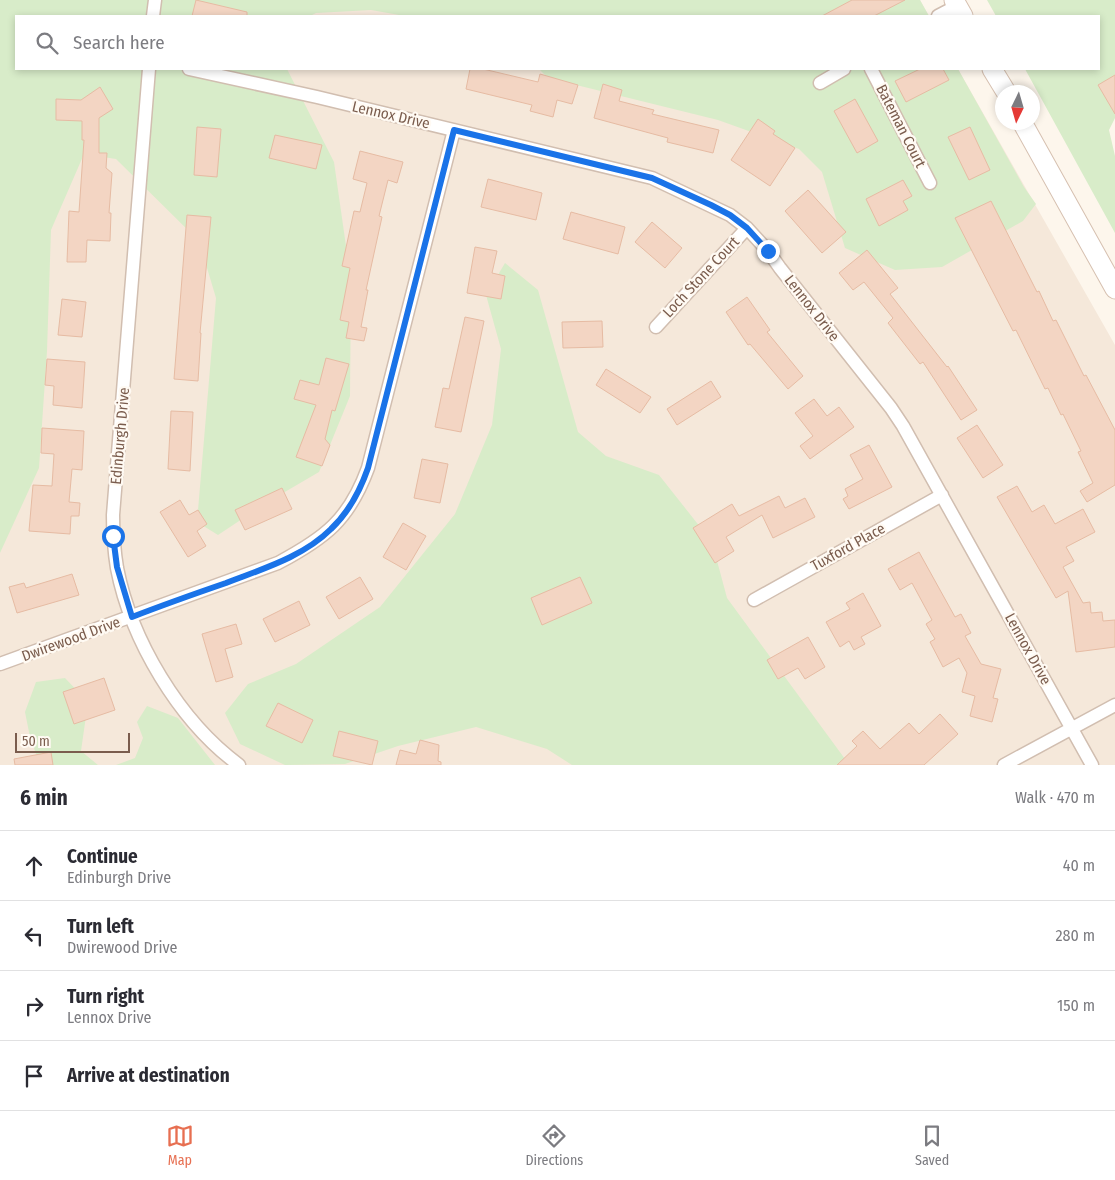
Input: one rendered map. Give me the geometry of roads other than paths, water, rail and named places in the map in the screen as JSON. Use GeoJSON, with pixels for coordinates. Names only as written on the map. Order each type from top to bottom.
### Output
{"type":"FeatureCollection","features":[{"type":"Feature","properties":{"kind":"main road"},"geometry":{"type":"LineString","coordinates":[[993,70],[1002,85]]}},
{"type":"Feature","properties":{"kind":"main road"},"geometry":{"type":"LineString","coordinates":[[1026,130],[1115,289]]}},
{"type":"Feature","properties":{"kind":"street"},"geometry":{"type":"LineString","coordinates":[[153,15],[154,0]]}},
{"type":"Feature","properties":{"kind":"street"},"geometry":{"type":"LineString","coordinates":[[940,15],[958,7]]}},
{"type":"Feature","properties":{"kind":"street","name":"Edinburgh Drive"},"geometry":{"type":"LineString","coordinates":[[149,70],[113,515],[113,536],[117,567],[132,617],[151,659],[173,695],[213,744],[239,765]]}},
{"type":"Feature","properties":{"kind":"street","name":"Lennox Drive"},"geometry":{"type":"LineString","coordinates":[[193,70],[652,178],[711,205],[730,215],[747,228],[768,251],[891,408],[942,495],[1092,765]]}},
{"type":"Feature","properties":{"kind":"street"},"geometry":{"type":"LineString","coordinates":[[820,83],[842,70]]}},
{"type":"Feature","properties":{"kind":"street","name":"Bateman Court"},"geometry":{"type":"LineString","coordinates":[[872,70],[930,183]]}},
{"type":"Feature","properties":{"kind":"street","name":"Dwirewood Drive"},"geometry":{"type":"LineString","coordinates":[[0,664],[278,563],[305,548],[331,530],[351,506],[368,468],[454,130]]}},
{"type":"Feature","properties":{"kind":"street","name":"Loch Stone Court"},"geometry":{"type":"LineString","coordinates":[[656,327],[747,228]]}},
{"type":"Feature","properties":{"kind":"street","name":"Tuxford Place"},"geometry":{"type":"LineString","coordinates":[[754,600],[942,495]]}},
{"type":"Feature","properties":{"kind":"street"},"geometry":{"type":"LineString","coordinates":[[1004,765],[1115,705]]}}]}
